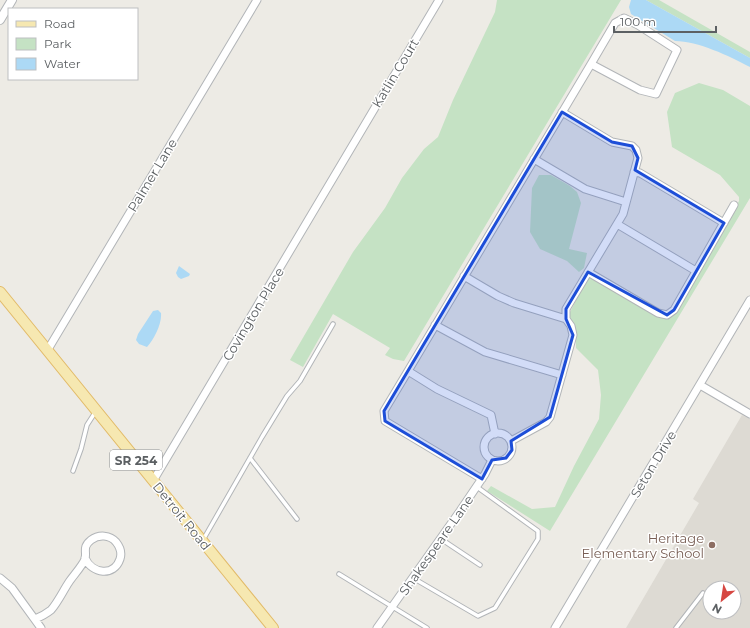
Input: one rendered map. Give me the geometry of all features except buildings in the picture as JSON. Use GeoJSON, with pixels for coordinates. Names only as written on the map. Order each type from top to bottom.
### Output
{"type":"FeatureCollection","features":[{"type":"Feature","properties":{"kind":"main road","name":"Detroit Road"},"geometry":{"type":"LineString","coordinates":[[0,292],[273,628]]}},
{"type":"Feature","properties":{"kind":"street"},"geometry":{"type":"LineString","coordinates":[[0,20],[12,0]]}},
{"type":"Feature","properties":{"kind":"street","name":"Palmer Lane"},"geometry":{"type":"LineString","coordinates":[[47,351],[257,0]]}},
{"type":"Feature","properties":{"kind":"street","name":"Katlin Court"},"geometry":{"type":"LineString","coordinates":[[352,146],[439,0]]}},
{"type":"Feature","properties":{"kind":"street"},"geometry":{"type":"LineString","coordinates":[[482,479],[385,421],[384,411],[615,23],[624,18],[638,25],[677,50],[656,94],[640,90],[591,64]]}},
{"type":"Feature","properties":{"kind":"street"},"geometry":{"type":"LineString","coordinates":[[511,441],[546,422],[550,417],[573,335],[571,326],[566,319],[566,309],[623,214],[638,158],[636,150],[632,146],[612,142],[562,112]]}},
{"type":"Feature","properties":{"kind":"street","name":"Covington Place"},"geometry":{"type":"LineString","coordinates":[[153,481],[352,146]]}},
{"type":"Feature","properties":{"kind":"street"},"geometry":{"type":"LineString","coordinates":[[534,159],[586,189],[626,202]]}},
{"type":"Feature","properties":{"kind":"street"},"geometry":{"type":"LineString","coordinates":[[634,172],[640,173],[724,223]]}},
{"type":"Feature","properties":{"kind":"street"},"geometry":{"type":"LineString","coordinates":[[588,272],[658,313],[666,316],[674,310],[734,205]]}},
{"type":"Feature","properties":{"kind":"street"},"geometry":{"type":"LineString","coordinates":[[618,224],[696,272]]}},
{"type":"Feature","properties":{"kind":"street"},"geometry":{"type":"LineString","coordinates":[[464,276],[498,296],[514,303],[566,319]]}},
{"type":"Feature","properties":{"kind":"street","name":"Seton Drive"},"geometry":{"type":"LineString","coordinates":[[555,628],[750,300]]}},
{"type":"Feature","properties":{"kind":"street"},"geometry":{"type":"LineString","coordinates":[[435,325],[485,352],[562,375]]}},
{"type":"Feature","properties":{"kind":"street"},"geometry":{"type":"LineString","coordinates":[[408,371],[437,389],[492,415],[495,434]]}},
{"type":"Feature","properties":{"kind":"street"},"geometry":{"type":"LineString","coordinates":[[700,385],[750,414]]}},
{"type":"Feature","properties":{"kind":"street"},"geometry":{"type":"LineString","coordinates":[[495,434],[504,435],[511,441],[512,450],[502,461],[492,460],[487,455],[484,446],[488,437],[495,434]]}},
{"type":"Feature","properties":{"kind":"street","name":"Shakespeare Lane"},"geometry":{"type":"LineString","coordinates":[[377,628],[441,539],[482,479],[492,460]]}},
{"type":"Feature","properties":{"kind":"street"},"geometry":{"type":"LineString","coordinates":[[35,619],[51,610],[85,558],[84,553],[91,540],[100,536],[105,536],[115,540],[120,549],[120,559],[110,570],[95,570],[87,563],[85,558]]}},
{"type":"Feature","properties":{"kind":"street"},"geometry":{"type":"LineString","coordinates":[[0,578],[12,588],[41,628]]}},
{"type":"Feature","properties":{"kind":"lane"},"geometry":{"type":"LineString","coordinates":[[202,541],[287,396],[300,381],[333,324]]}},
{"type":"Feature","properties":{"kind":"lane"},"geometry":{"type":"LineString","coordinates":[[73,471],[81,449],[87,425],[96,410]]}},
{"type":"Feature","properties":{"kind":"lane"},"geometry":{"type":"LineString","coordinates":[[250,458],[297,519]]}},
{"type":"Feature","properties":{"kind":"lane"},"geometry":{"type":"LineString","coordinates":[[413,578],[478,616],[495,608],[538,539],[538,531],[476,487]]}},
{"type":"Feature","properties":{"kind":"lane"},"geometry":{"type":"LineString","coordinates":[[441,539],[480,565]]}},
{"type":"Feature","properties":{"kind":"lane"},"geometry":{"type":"LineString","coordinates":[[339,574],[427,628]]}},
{"type":"Feature","properties":{"kind":"lane"},"geometry":{"type":"LineString","coordinates":[[676,628],[702,594]]}},
{"type":"Feature","properties":{"kind":"highlighted area"},"geometry":{"type":"Polygon","coordinates":[[[562,112],[612,142],[632,146],[638,158],[635,170],[724,223],[674,310],[667,315],[588,272],[566,309],[566,319],[573,335],[550,417],[511,441],[512,450],[506,458],[492,460],[482,479],[385,421],[384,411],[562,112]]]}},
{"type":"Feature","properties":{"kind":"shaded area","name":"Heritage Elementary School"},"geometry":{"type":"Polygon","coordinates":[[[742,415],[750,419],[750,628],[626,628],[699,503],[693,499],[742,415]]]}},
{"type":"Feature","properties":{"kind":"green space"},"geometry":{"type":"Polygon","coordinates":[[[497,0],[621,0],[404,361],[393,359],[385,355],[390,348],[333,314],[303,367],[290,360],[353,252],[385,208],[402,178],[424,149],[438,137],[453,100],[495,12],[497,0]]]}},
{"type":"Feature","properties":{"kind":"green space"},"geometry":{"type":"Polygon","coordinates":[[[646,0],[659,0],[750,52],[750,58],[646,0]]]}},
{"type":"Feature","properties":{"kind":"green space"},"geometry":{"type":"Polygon","coordinates":[[[699,83],[723,90],[750,106],[750,198],[550,531],[487,491],[491,486],[532,509],[555,507],[574,466],[599,419],[601,395],[598,370],[576,348],[576,335],[569,314],[589,275],[666,318],[690,285],[739,201],[739,197],[720,175],[672,147],[667,112],[675,93],[699,83]]]}},
{"type":"Feature","properties":{"kind":"green space"},"geometry":{"type":"Polygon","coordinates":[[[539,175],[551,175],[577,192],[581,203],[569,249],[587,253],[584,268],[579,272],[567,261],[540,249],[530,232],[532,188],[539,175]]]}},
{"type":"Feature","properties":{"kind":"water"},"geometry":{"type":"Polygon","coordinates":[[[631,0],[646,0],[750,58],[750,67],[703,46],[675,41],[631,14],[629,7],[631,0]]]}},
{"type":"Feature","properties":{"kind":"water"},"geometry":{"type":"Polygon","coordinates":[[[179,266],[190,274],[189,276],[181,279],[178,277],[176,273],[179,266]]]}},
{"type":"Feature","properties":{"kind":"water"},"geometry":{"type":"Polygon","coordinates":[[[158,310],[161,313],[161,317],[155,336],[147,347],[139,344],[136,340],[138,334],[153,311],[158,310]]]}},
{"type":"Feature","properties":{"kind":"place","name":"Heritage Elementary School"},"geometry":{"type":"Point","coordinates":[712,545]}}]}
